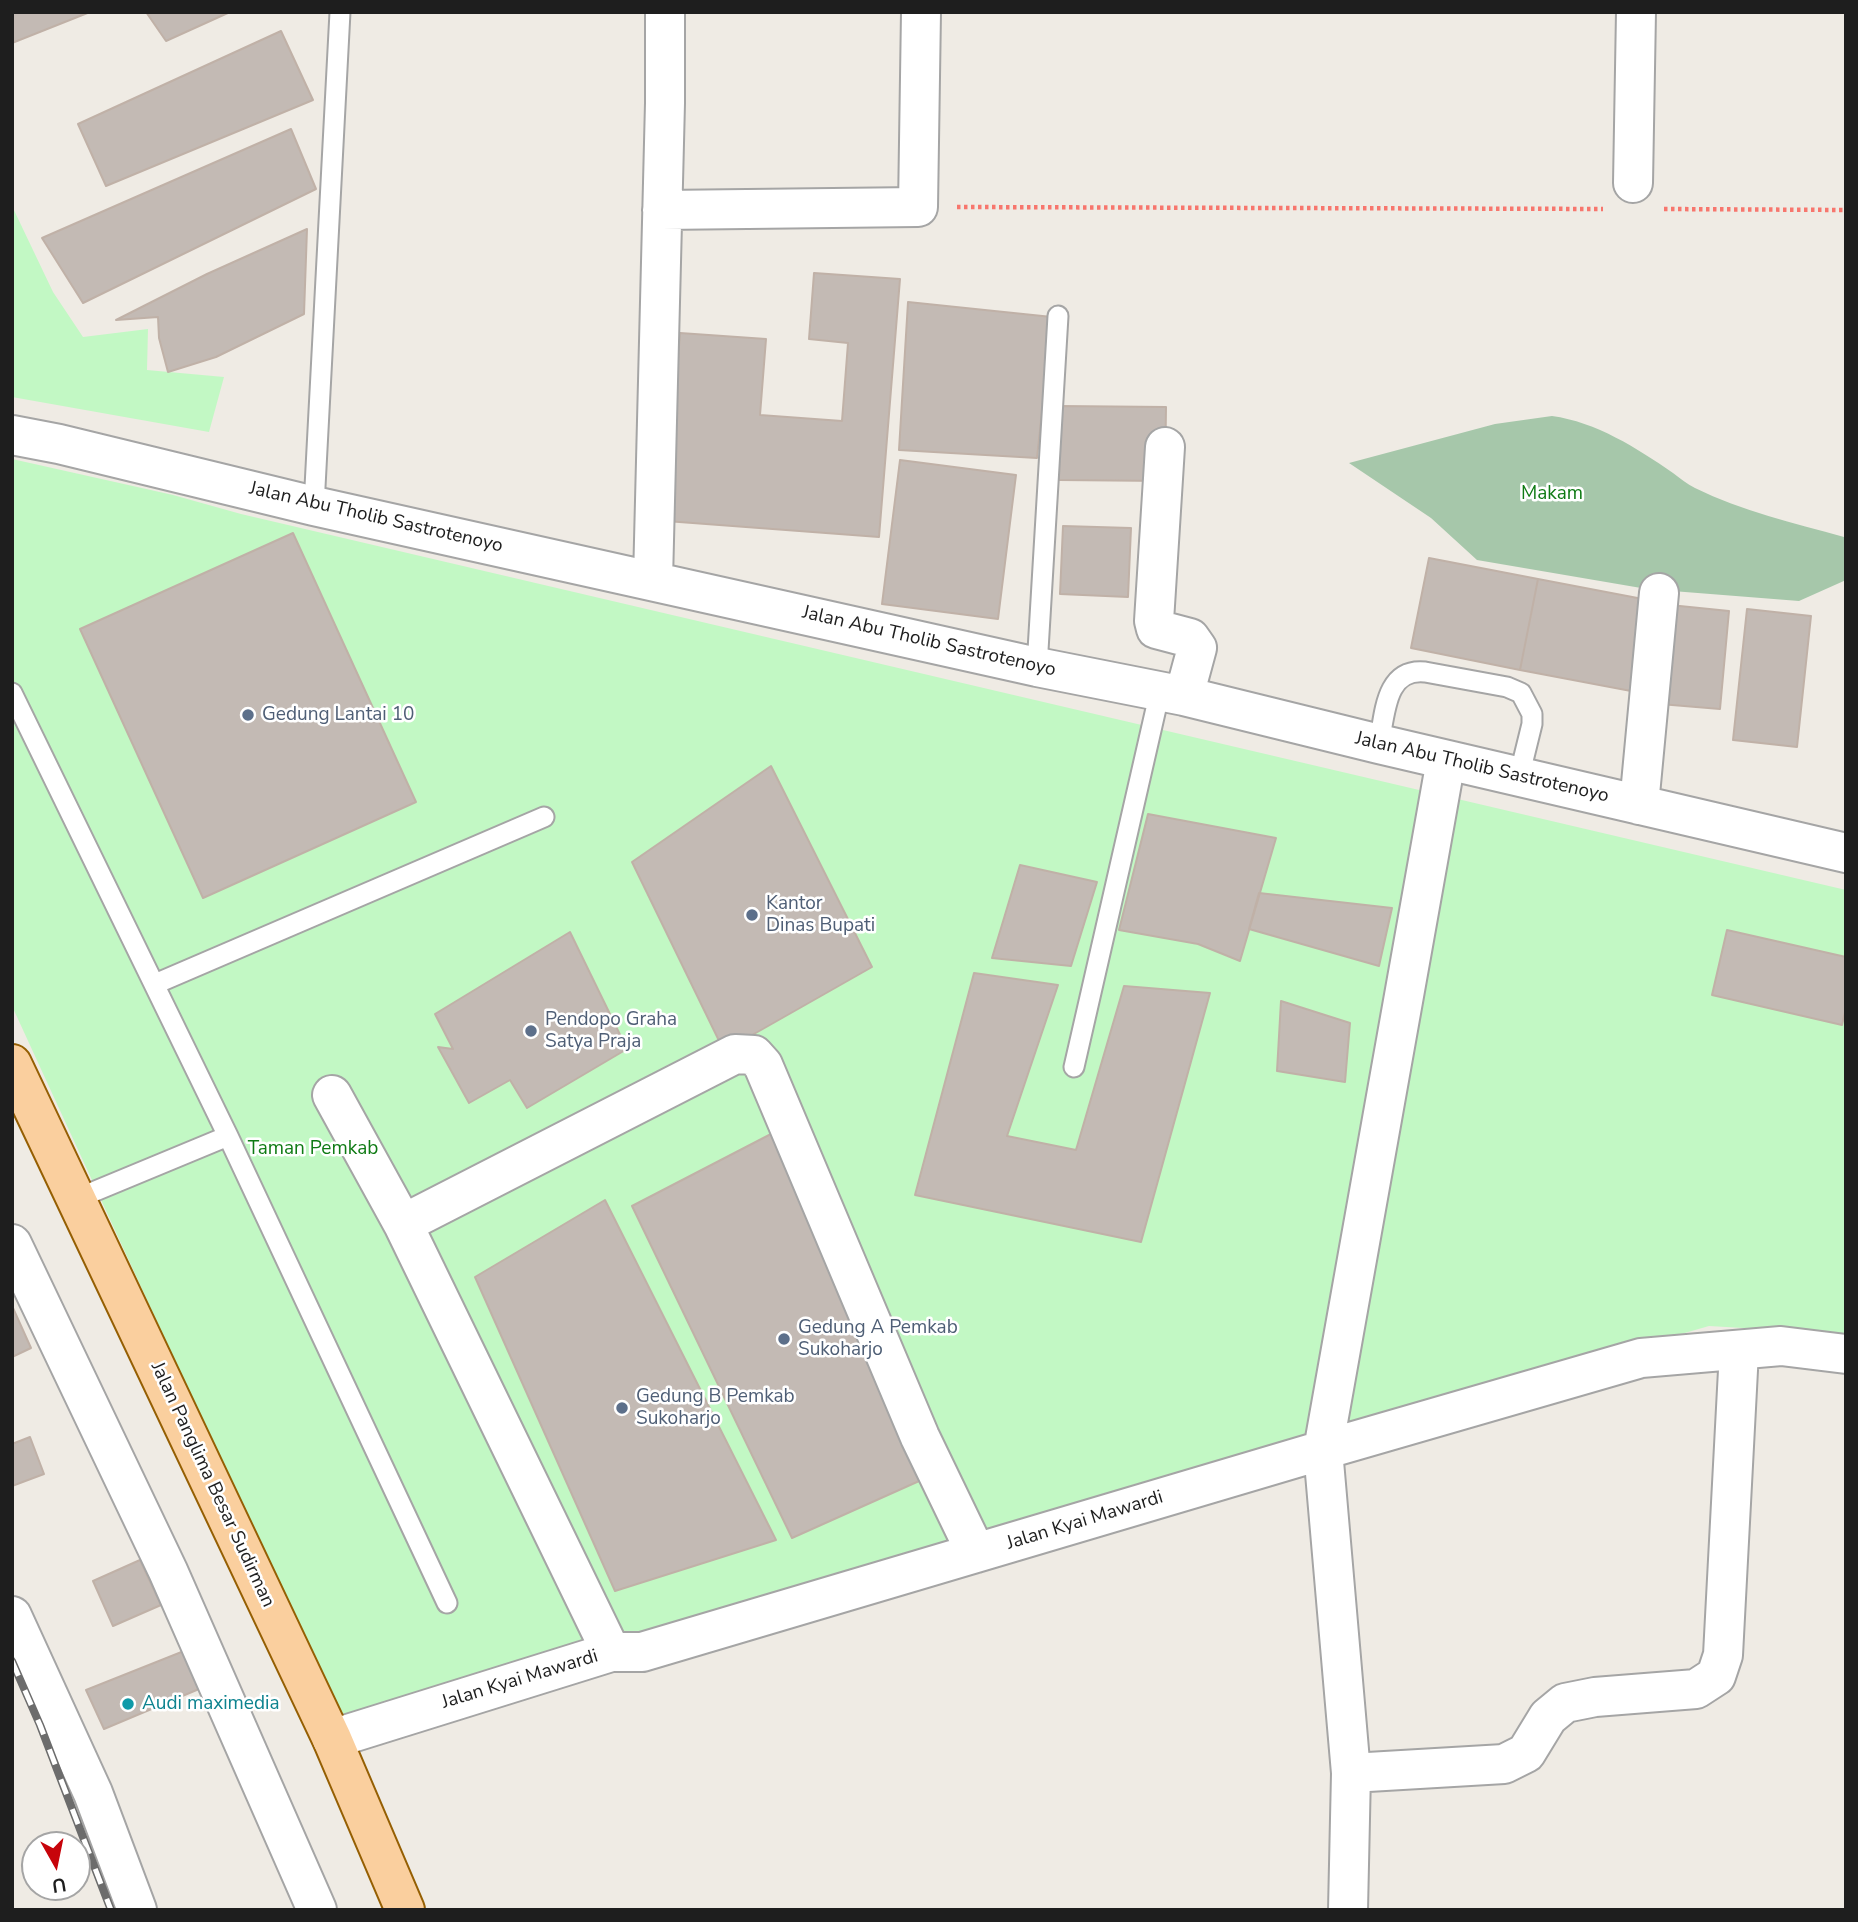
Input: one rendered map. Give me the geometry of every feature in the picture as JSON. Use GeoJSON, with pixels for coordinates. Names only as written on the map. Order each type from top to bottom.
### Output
{"type":"FeatureCollection","features":[{"type":"Feature","properties":{"kind":"main road","name":"Jalan Panglima Besar Sudirman"},"geometry":{"type":"LineString","coordinates":[[12,1064],[332,1739],[405,1910]]}},
{"type":"Feature","properties":{"kind":"street"},"geometry":{"type":"LineString","coordinates":[[653,580],[665,12]]}},
{"type":"Feature","properties":{"kind":"street"},"geometry":{"type":"LineString","coordinates":[[662,210],[918,206],[921,12]]}},
{"type":"Feature","properties":{"kind":"street"},"geometry":{"type":"LineString","coordinates":[[1632,200],[1636,12]]}},
{"type":"Feature","properties":{"kind":"street","name":"Jalan Abu Tholib Sastrotenoyo"},"geometry":{"type":"LineString","coordinates":[[12,435],[314,506],[1037,667],[1172,693],[1846,853]]}},
{"type":"Feature","properties":{"kind":"street"},"geometry":{"type":"LineString","coordinates":[[1165,447],[1154,621],[1156,629],[1190,638],[1197,648],[1172,693]]}},
{"type":"Feature","properties":{"kind":"street"},"geometry":{"type":"LineString","coordinates":[[1639,805],[1659,593]]}},
{"type":"Feature","properties":{"kind":"street"},"geometry":{"type":"LineString","coordinates":[[1348,1910],[1351,1773],[1324,1450],[1446,760]]}},
{"type":"Feature","properties":{"kind":"street"},"geometry":{"type":"LineString","coordinates":[[403,1224],[735,1054],[754,1055],[763,1065],[920,1437],[976,1553]]}},
{"type":"Feature","properties":{"kind":"street"},"geometry":{"type":"LineString","coordinates":[[332,1095],[403,1224],[611,1652]]}},
{"type":"Feature","properties":{"kind":"street"},"geometry":{"type":"LineString","coordinates":[[12,1244],[168,1571],[317,1910]]}},
{"type":"Feature","properties":{"kind":"street","name":"Jalan Kyai Mawardi"},"geometry":{"type":"LineString","coordinates":[[332,1739],[611,1652],[642,1652],[1641,1358],[1781,1346],[1846,1354]]}},
{"type":"Feature","properties":{"kind":"street"},"geometry":{"type":"LineString","coordinates":[[1351,1773],[1504,1764],[1526,1753],[1548,1717],[1565,1703],[1595,1697],[1696,1689],[1716,1676],[1723,1655],[1740,1351]]}},
{"type":"Feature","properties":{"kind":"street"},"geometry":{"type":"LineString","coordinates":[[12,1616],[93,1793],[137,1910]]}},
{"type":"Feature","properties":{"kind":"lane"},"geometry":{"type":"LineString","coordinates":[[314,506],[340,12]]}},
{"type":"Feature","properties":{"kind":"lane"},"geometry":{"type":"LineString","coordinates":[[1037,667],[1058,316]]}},
{"type":"Feature","properties":{"kind":"lane"},"geometry":{"type":"LineString","coordinates":[[1379,744],[1390,692],[1404,674],[1425,671],[1507,687],[1521,693],[1532,714],[1519,777]]}},
{"type":"Feature","properties":{"kind":"lane"},"geometry":{"type":"LineString","coordinates":[[12,693],[229,1136],[447,1603]]}},
{"type":"Feature","properties":{"kind":"lane"},"geometry":{"type":"LineString","coordinates":[[1074,1067],[1172,693]]}},
{"type":"Feature","properties":{"kind":"lane"},"geometry":{"type":"LineString","coordinates":[[155,984],[544,817]]}},
{"type":"Feature","properties":{"kind":"lane"},"geometry":{"type":"LineString","coordinates":[[76,1199],[229,1136]]}},
{"type":"Feature","properties":{"kind":"path"},"geometry":{"type":"LineString","coordinates":[[918,206],[1632,200],[1846,210]]}},
{"type":"Feature","properties":{"kind":"green space"},"geometry":{"type":"Polygon","coordinates":[[[12,206],[53,292],[83,337],[148,329],[147,370],[224,377],[209,432],[12,397],[12,206]]]}},
{"type":"Feature","properties":{"kind":"green space","name":"Makam"},"geometry":{"type":"Polygon","coordinates":[[[1552,416],[1584,424],[1616,437],[1692,486],[1713,496],[1768,516],[1844,537],[1846,580],[1799,601],[1647,589],[1477,560],[1431,518],[1349,463],[1495,424],[1552,416]]]}},
{"type":"Feature","properties":{"kind":"green space","name":"Taman Pemkab"},"geometry":{"type":"Polygon","coordinates":[[[12,459],[1846,890],[1846,1334],[1709,1326],[340,1720],[12,1006],[12,459]]]}},
{"type":"Feature","properties":{"kind":"building"},"geometry":{"type":"Polygon","coordinates":[[[12,12],[90,12],[12,43],[12,12]]]}},
{"type":"Feature","properties":{"kind":"building"},"geometry":{"type":"Polygon","coordinates":[[[146,12],[230,12],[166,41],[146,12]]]}},
{"type":"Feature","properties":{"kind":"building"},"geometry":{"type":"Polygon","coordinates":[[[281,31],[313,100],[106,186],[78,124],[281,31]]]}},
{"type":"Feature","properties":{"kind":"building"},"geometry":{"type":"Polygon","coordinates":[[[291,129],[316,189],[83,303],[42,238],[291,129]]]}},
{"type":"Feature","properties":{"kind":"building"},"geometry":{"type":"Polygon","coordinates":[[[307,229],[304,314],[216,357],[168,372],[159,338],[158,317],[116,320],[207,274],[307,229]]]}},
{"type":"Feature","properties":{"kind":"building"},"geometry":{"type":"Polygon","coordinates":[[[814,273],[900,279],[879,537],[666,521],[680,333],[766,339],[760,415],[842,421],[848,343],[809,339],[814,273]]]}},
{"type":"Feature","properties":{"kind":"building"},"geometry":{"type":"Polygon","coordinates":[[[908,302],[1052,317],[1037,458],[899,450],[908,302]]]}},
{"type":"Feature","properties":{"kind":"building"},"geometry":{"type":"Polygon","coordinates":[[[1060,406],[1166,407],[1165,481],[1059,480],[1060,406]]]}},
{"type":"Feature","properties":{"kind":"building"},"geometry":{"type":"Polygon","coordinates":[[[900,460],[1016,475],[998,619],[882,604],[900,460]]]}},
{"type":"Feature","properties":{"kind":"building"},"geometry":{"type":"Polygon","coordinates":[[[1063,526],[1131,528],[1128,597],[1060,594],[1063,526]]]}},
{"type":"Feature","properties":{"kind":"building","name":"Gedung Lantai 10"},"geometry":{"type":"Polygon","coordinates":[[[293,533],[416,802],[203,898],[80,629],[293,533]]]}},
{"type":"Feature","properties":{"kind":"building"},"geometry":{"type":"Polygon","coordinates":[[[1429,558],[1538,579],[1520,670],[1411,648],[1429,558]]]}},
{"type":"Feature","properties":{"kind":"building"},"geometry":{"type":"Polygon","coordinates":[[[1538,579],[1648,600],[1631,691],[1520,670],[1538,579]]]}},
{"type":"Feature","properties":{"kind":"building"},"geometry":{"type":"Polygon","coordinates":[[[1670,605],[1729,611],[1720,709],[1660,704],[1670,605]]]}},
{"type":"Feature","properties":{"kind":"building"},"geometry":{"type":"Polygon","coordinates":[[[1747,609],[1811,616],[1797,747],[1733,740],[1747,609]]]}},
{"type":"Feature","properties":{"kind":"building","name":"Kantor Dinas Bupati"},"geometry":{"type":"Polygon","coordinates":[[[771,766],[872,967],[724,1051],[632,862],[771,766]]]}},
{"type":"Feature","properties":{"kind":"building"},"geometry":{"type":"Polygon","coordinates":[[[1148,814],[1276,838],[1240,961],[1198,944],[1119,930],[1148,814]]]}},
{"type":"Feature","properties":{"kind":"building"},"geometry":{"type":"Polygon","coordinates":[[[1020,865],[1097,882],[1071,966],[992,958],[1020,865]]]}},
{"type":"Feature","properties":{"kind":"building"},"geometry":{"type":"Polygon","coordinates":[[[1259,893],[1392,908],[1379,966],[1249,929],[1259,893]]]}},
{"type":"Feature","properties":{"kind":"building"},"geometry":{"type":"Polygon","coordinates":[[[1727,930],[1846,957],[1846,1008],[1842,1025],[1712,995],[1727,930]]]}},
{"type":"Feature","properties":{"kind":"building","name":"Pendopo Graha Satya Praja"},"geometry":{"type":"Polygon","coordinates":[[[570,932],[627,1049],[527,1108],[510,1080],[469,1103],[438,1047],[453,1049],[435,1014],[570,932]]]}},
{"type":"Feature","properties":{"kind":"building"},"geometry":{"type":"Polygon","coordinates":[[[974,973],[1058,985],[1007,1136],[1076,1150],[1124,986],[1210,993],[1141,1242],[915,1195],[974,973]]]}},
{"type":"Feature","properties":{"kind":"building"},"geometry":{"type":"Polygon","coordinates":[[[1281,1001],[1350,1023],[1345,1082],[1277,1071],[1281,1001]]]}},
{"type":"Feature","properties":{"kind":"building","name":"Gedung A Pemkab Sukoharjo"},"geometry":{"type":"Polygon","coordinates":[[[771,1134],[937,1473],[792,1538],[632,1206],[771,1134]]]}},
{"type":"Feature","properties":{"kind":"building","name":"Gedung B Pemkab Sukoharjo"},"geometry":{"type":"Polygon","coordinates":[[[605,1200],[776,1540],[615,1591],[475,1277],[605,1200]]]}},
{"type":"Feature","properties":{"kind":"building"},"geometry":{"type":"Polygon","coordinates":[[[12,1309],[31,1348],[12,1357],[12,1309]]]}},
{"type":"Feature","properties":{"kind":"building"},"geometry":{"type":"Polygon","coordinates":[[[30,1437],[44,1474],[12,1486],[12,1444],[30,1437]]]}},
{"type":"Feature","properties":{"kind":"building"},"geometry":{"type":"Polygon","coordinates":[[[140,1560],[161,1605],[113,1626],[93,1581],[140,1560]]]}},
{"type":"Feature","properties":{"kind":"building","name":"Audi maximedia"},"geometry":{"type":"Polygon","coordinates":[[[184,1651],[199,1689],[104,1729],[86,1690],[184,1651]]]}},
{"type":"Feature","properties":{"kind":"railway"},"geometry":{"type":"LineString","coordinates":[[12,1661],[40,1725],[111,1910]]}},
{"type":"Feature","properties":{"kind":"place","name":"Gedung Lantai 10"},"geometry":{"type":"Point","coordinates":[248,715]}},
{"type":"Feature","properties":{"kind":"place","name":"Kantor Dinas Bupati"},"geometry":{"type":"Point","coordinates":[752,915]}},
{"type":"Feature","properties":{"kind":"place","name":"Pendopo Graha Satya Praja"},"geometry":{"type":"Point","coordinates":[531,1031]}},
{"type":"Feature","properties":{"kind":"place","name":"Gedung A Pemkab Sukoharjo"},"geometry":{"type":"Point","coordinates":[784,1339]}},
{"type":"Feature","properties":{"kind":"place","name":"Gedung B Pemkab Sukoharjo"},"geometry":{"type":"Point","coordinates":[622,1408]}},
{"type":"Feature","properties":{"kind":"place","name":"Audi maximedia"},"geometry":{"type":"Point","coordinates":[128,1704]}}]}
